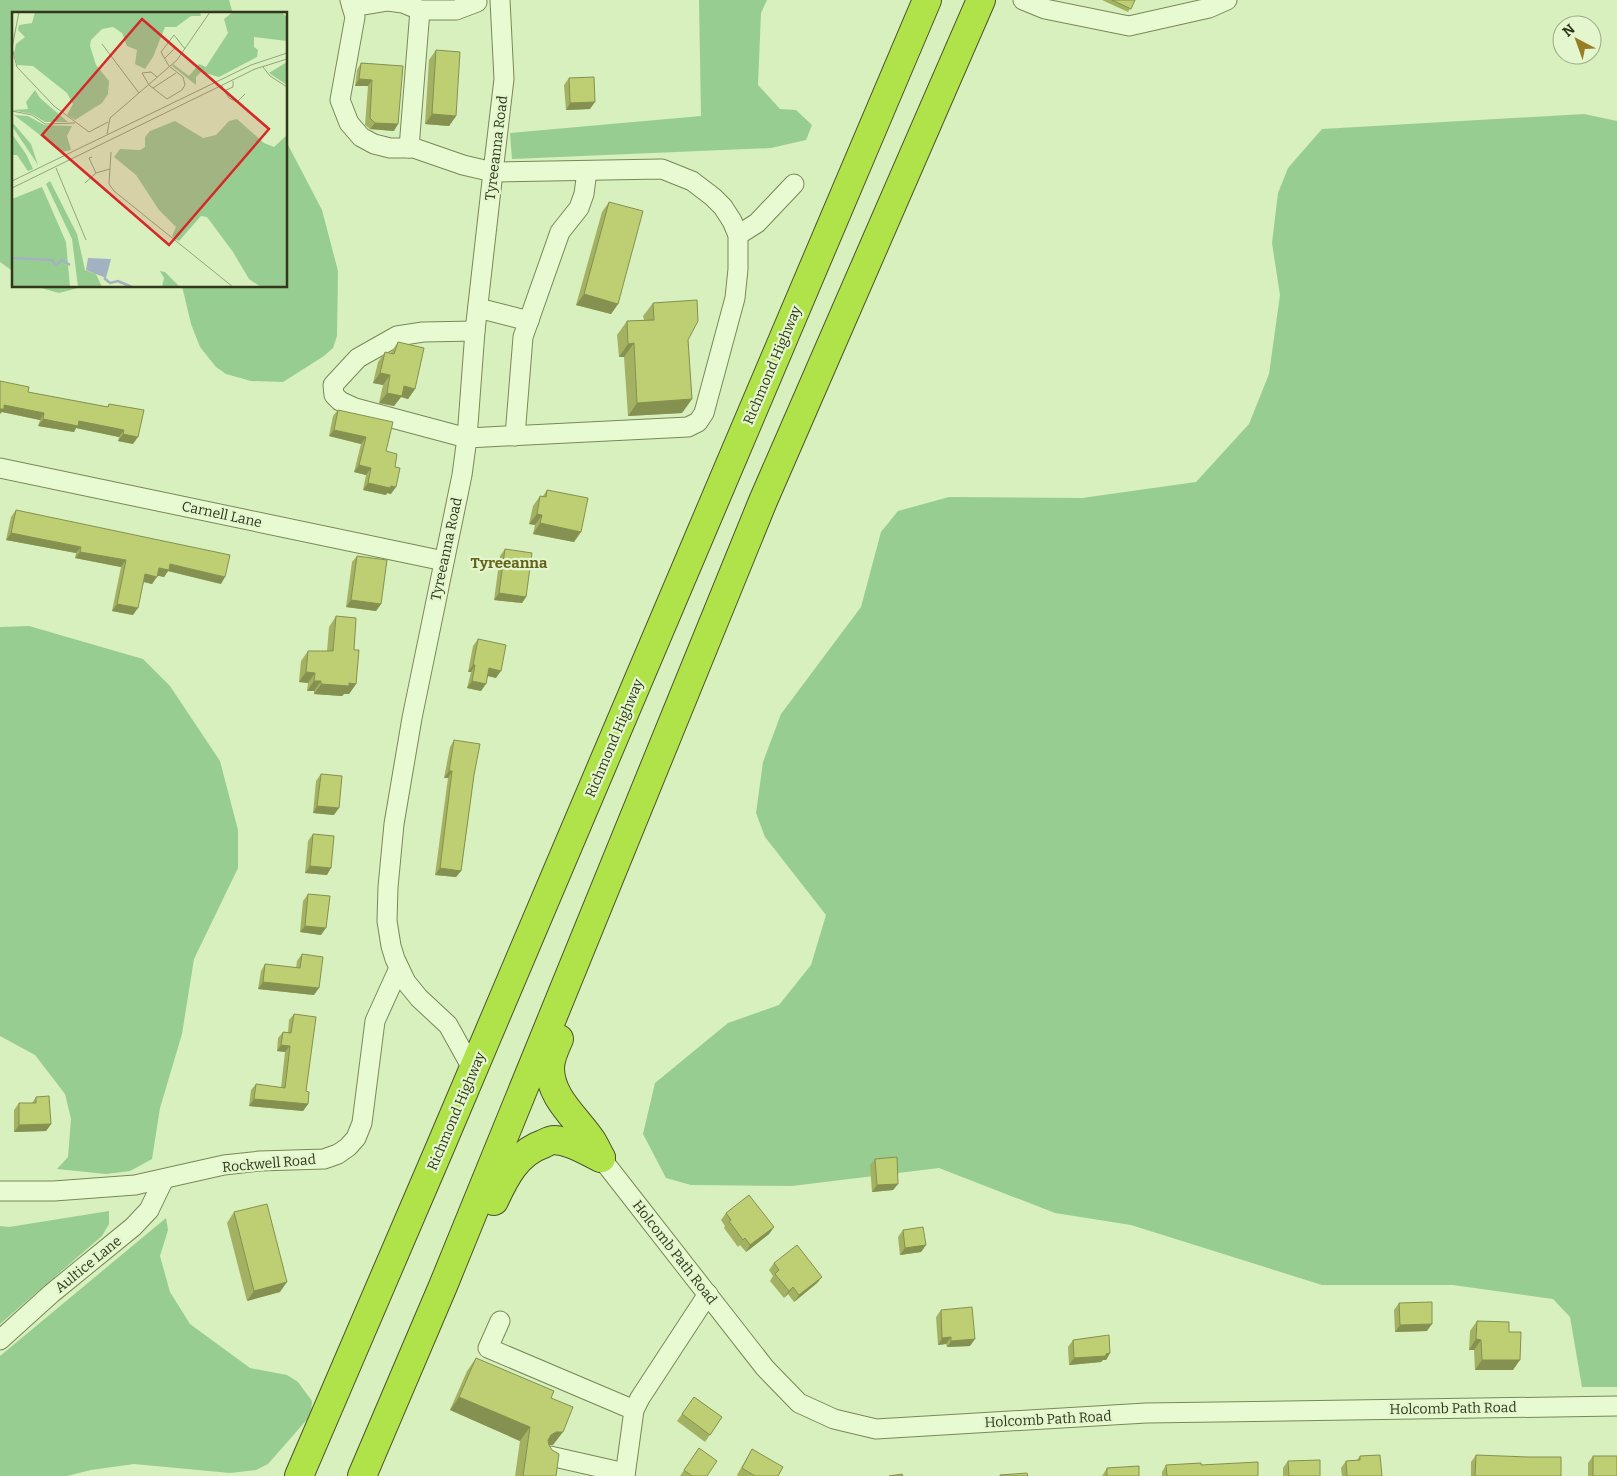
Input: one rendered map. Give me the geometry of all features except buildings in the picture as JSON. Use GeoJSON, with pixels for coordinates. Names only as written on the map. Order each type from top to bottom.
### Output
{"type":"FeatureCollection","features":[{"type":"Feature","properties":{"kind":"highway","name":"Richmond Highway"},"geometry":{"type":"LineString","coordinates":[[299,1476],[927,0]]}},
{"type":"Feature","properties":{"kind":"highway"},"geometry":{"type":"LineString","coordinates":[[362,1476],[443,1286],[763,501],[981,0]]}},
{"type":"Feature","properties":{"kind":"highway"},"geometry":{"type":"LineString","coordinates":[[601,1158],[592,1140],[558,1097],[551,1079],[550,1066],[552,1056],[730,624],[810,395]]}},
{"type":"Feature","properties":{"kind":"highway"},"geometry":{"type":"LineString","coordinates":[[443,1286],[507,1175],[524,1155],[534,1147],[552,1140],[573,1144],[601,1158]]}},
{"type":"Feature","properties":{"kind":"street"},"geometry":{"type":"LineString","coordinates":[[1023,0],[1048,4],[1129,26],[1209,8],[1227,0]]}},
{"type":"Feature","properties":{"kind":"street"},"geometry":{"type":"LineString","coordinates":[[475,331],[423,332],[397,336],[358,358],[333,385],[334,395],[340,401],[354,408],[467,438],[688,427],[698,422],[704,413],[735,298],[738,269],[738,235],[723,207],[692,181],[662,169],[492,172],[463,166],[432,154],[409,148],[390,148],[374,144],[361,136],[349,123],[340,100],[355,17],[351,4],[388,1],[420,10],[456,10],[476,1],[501,4]]}},
{"type":"Feature","properties":{"kind":"street","name":"Tyreeanna Road"},"geometry":{"type":"LineString","coordinates":[[473,1070],[448,1025],[406,982],[391,946],[387,921],[389,862],[394,824],[412,718],[462,474],[467,438],[475,331],[504,78],[501,4]]}},
{"type":"Feature","properties":{"kind":"street"},"geometry":{"type":"LineString","coordinates":[[409,148],[420,10]]}},
{"type":"Feature","properties":{"kind":"street"},"geometry":{"type":"LineString","coordinates":[[514,436],[523,336],[560,232],[579,208],[582,201],[587,171]]}},
{"type":"Feature","properties":{"kind":"street"},"geometry":{"type":"LineString","coordinates":[[738,235],[757,223],[794,184]]}},
{"type":"Feature","properties":{"kind":"street"},"geometry":{"type":"LineString","coordinates":[[478,308],[529,320]]}},
{"type":"Feature","properties":{"kind":"street","name":"Carnell Lane"},"geometry":{"type":"LineString","coordinates":[[0,468],[444,561]]}},
{"type":"Feature","properties":{"kind":"street","name":"Rockwell Road"},"geometry":{"type":"LineString","coordinates":[[0,1191],[63,1190],[136,1185],[224,1166],[260,1161],[324,1158],[338,1154],[356,1138],[362,1123],[375,1021],[399,968]]}},
{"type":"Feature","properties":{"kind":"street","name":"Holcomb Path Road"},"geometry":{"type":"LineString","coordinates":[[601,1158],[765,1368],[799,1403],[834,1419],[876,1429],[1146,1414],[1617,1406]]}},
{"type":"Feature","properties":{"kind":"street","name":"Aultice Lane"},"geometry":{"type":"LineString","coordinates":[[0,1340],[133,1227],[149,1210],[164,1179]]}},
{"type":"Feature","properties":{"kind":"street"},"geometry":{"type":"LineString","coordinates":[[550,1456],[571,1460],[580,1470],[625,1474],[634,1410],[708,1294]]}},
{"type":"Feature","properties":{"kind":"street"},"geometry":{"type":"LineString","coordinates":[[500,1321],[488,1348],[634,1410]]}},
{"type":"Feature","properties":{"kind":"green space"},"geometry":{"type":"Polygon","coordinates":[[[0,0],[229,0],[232,12],[12,12],[12,271],[0,262],[0,0]]]}},
{"type":"Feature","properties":{"kind":"green space"},"geometry":{"type":"Polygon","coordinates":[[[699,0],[767,0],[761,13],[758,85],[780,109],[796,110],[812,125],[806,140],[771,148],[512,159],[510,133],[701,116],[699,0]]]}},
{"type":"Feature","properties":{"kind":"green space"},"geometry":{"type":"Polygon","coordinates":[[[1584,114],[1617,121],[1617,1387],[1582,1387],[1570,1317],[1553,1299],[1453,1285],[1322,1285],[1131,1225],[1055,1213],[939,1168],[792,1186],[691,1185],[666,1178],[643,1134],[655,1083],[728,1023],[779,1005],[811,965],[826,915],[765,837],[756,813],[763,762],[781,714],[861,607],[881,532],[898,511],[949,497],[1082,498],[1196,482],[1249,424],[1269,374],[1280,295],[1272,243],[1278,193],[1288,168],[1322,129],[1584,114]]]}},
{"type":"Feature","properties":{"kind":"green space"},"geometry":{"type":"Polygon","coordinates":[[[288,145],[322,210],[338,271],[337,336],[333,348],[324,356],[283,382],[251,381],[226,374],[216,367],[200,347],[191,324],[182,288],[288,288],[288,145]]]}},
{"type":"Feature","properties":{"kind":"green space"},"geometry":{"type":"Polygon","coordinates":[[[41,288],[78,288],[59,293],[41,288]]]}},
{"type":"Feature","properties":{"kind":"green space"},"geometry":{"type":"Polygon","coordinates":[[[29,626],[143,659],[170,686],[220,761],[238,830],[238,868],[194,959],[182,1034],[160,1108],[152,1159],[130,1171],[106,1174],[57,1169],[68,1157],[71,1119],[65,1094],[35,1055],[0,1036],[0,627],[29,626]]]}},
{"type":"Feature","properties":{"kind":"green space"},"geometry":{"type":"Polygon","coordinates":[[[109,1211],[109,1224],[102,1236],[0,1324],[0,1226],[9,1227],[109,1211]]]}},
{"type":"Feature","properties":{"kind":"green space"},"geometry":{"type":"Polygon","coordinates":[[[166,1218],[168,1230],[160,1256],[170,1292],[190,1324],[250,1368],[287,1375],[298,1382],[312,1401],[311,1415],[268,1464],[256,1470],[230,1473],[134,1464],[91,1470],[67,1476],[0,1476],[0,1356],[166,1218]]]}},
{"type":"Feature","properties":{"kind":"district","name":"Tyreeanna"},"geometry":{"type":"Point","coordinates":[509,563]}}]}
